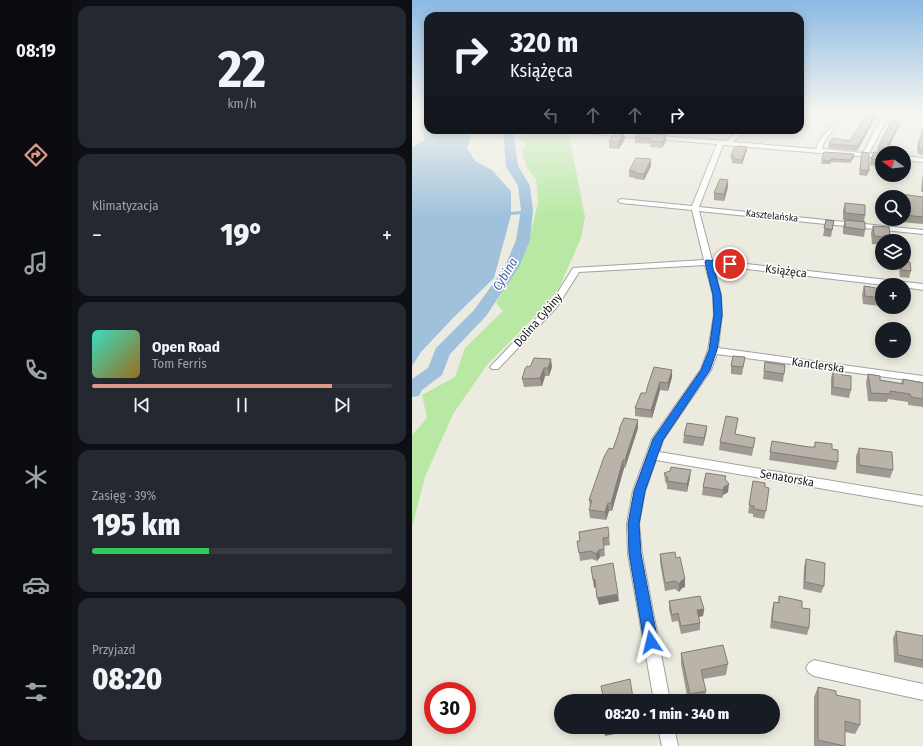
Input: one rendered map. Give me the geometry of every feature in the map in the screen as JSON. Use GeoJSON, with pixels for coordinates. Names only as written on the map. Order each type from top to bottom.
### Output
{"type":"FeatureCollection","features":[{"type":"Feature","properties":{"kind":"street"},"geometry":{"type":"LineString","coordinates":[[661,694],[635,554],[633,524],[640,491],[658,439],[706,370],[713,350],[718,315],[717,295],[694,208],[719,148]]}},
{"type":"Feature","properties":{"kind":"street"},"geometry":{"type":"LineString","coordinates":[[783,148],[875,156]]}},
{"type":"Feature","properties":{"kind":"street"},"geometry":{"type":"LineString","coordinates":[[865,155],[869,148]]}},
{"type":"Feature","properties":{"kind":"street"},"geometry":{"type":"LineString","coordinates":[[911,159],[923,160]]}},
{"type":"Feature","properties":{"kind":"street","name":"Kasztelańska"},"geometry":{"type":"LineString","coordinates":[[621,201],[923,232]]}},
{"type":"Feature","properties":{"kind":"street","name":"Książęca"},"geometry":{"type":"LineString","coordinates":[[576,270],[709,262],[923,287]]}},
{"type":"Feature","properties":{"kind":"street","name":"Dolina Cybiny"},"geometry":{"type":"LineString","coordinates":[[495,367],[554,305],[576,270]]}},
{"type":"Feature","properties":{"kind":"street","name":"Kanclerska"},"geometry":{"type":"LineString","coordinates":[[713,350],[923,380]]}},
{"type":"Feature","properties":{"kind":"street","name":"Senatorska"},"geometry":{"type":"LineString","coordinates":[[652,455],[923,501]]}},
{"type":"Feature","properties":{"kind":"street"},"geometry":{"type":"LineString","coordinates":[[814,668],[923,692]]}},
{"type":"Feature","properties":{"kind":"street"},"geometry":{"type":"LineString","coordinates":[[667,734],[670,746]]}},
{"type":"Feature","properties":{"kind":"green space"},"geometry":{"type":"Polygon","coordinates":[[[524,148],[572,148],[585,217],[581,238],[559,288],[544,307],[487,365],[453,414],[425,477],[412,527],[412,435],[427,418],[422,395],[455,377],[465,348],[503,311],[496,303],[527,248],[538,203],[536,179],[527,168],[522,151],[524,148]]]}},
{"type":"Feature","properties":{"kind":"water"},"geometry":{"type":"Polygon","coordinates":[[[412,148],[467,148],[475,161],[492,170],[511,191],[511,212],[521,211],[522,214],[511,215],[494,278],[421,352],[412,366],[412,148]]]}},
{"type":"Feature","properties":{"kind":"building"},"geometry":{"type":"Polygon","coordinates":[[[734,148],[747,148],[742,160],[732,159],[734,156],[731,156],[734,148]]]}},
{"type":"Feature","properties":{"kind":"building"},"geometry":{"type":"Polygon","coordinates":[[[824,152],[854,154],[851,160],[831,159],[831,161],[822,160],[824,152]]]}},
{"type":"Feature","properties":{"kind":"building"},"geometry":{"type":"Polygon","coordinates":[[[862,152],[869,153],[869,171],[860,170],[862,152]]]}},
{"type":"Feature","properties":{"kind":"building"},"geometry":{"type":"Polygon","coordinates":[[[874,152],[875,152],[875,159],[871,159],[874,152]]]}},
{"type":"Feature","properties":{"kind":"building"},"geometry":{"type":"Polygon","coordinates":[[[636,158],[651,159],[644,174],[629,171],[636,158]]]}},
{"type":"Feature","properties":{"kind":"building"},"geometry":{"type":"Polygon","coordinates":[[[720,179],[728,180],[724,194],[714,193],[720,179]]]}},
{"type":"Feature","properties":{"kind":"building"},"geometry":{"type":"Polygon","coordinates":[[[911,195],[923,197],[923,217],[911,216],[911,195]]]}},
{"type":"Feature","properties":{"kind":"building"},"geometry":{"type":"Polygon","coordinates":[[[845,203],[865,205],[865,215],[845,213],[845,203]]]}},
{"type":"Feature","properties":{"kind":"building"},"geometry":{"type":"Polygon","coordinates":[[[826,220],[834,221],[832,230],[824,228],[826,220]]]}},
{"type":"Feature","properties":{"kind":"building"},"geometry":{"type":"Polygon","coordinates":[[[845,220],[865,222],[865,230],[845,227],[845,220]]]}},
{"type":"Feature","properties":{"kind":"building"},"geometry":{"type":"Polygon","coordinates":[[[873,226],[889,227],[890,234],[875,234],[874,236],[873,226]]]}},
{"type":"Feature","properties":{"kind":"building"},"geometry":{"type":"Polygon","coordinates":[[[864,286],[875,288],[875,297],[865,296],[864,286]]]}},
{"type":"Feature","properties":{"kind":"building"},"geometry":{"type":"Polygon","coordinates":[[[733,356],[745,357],[743,367],[731,366],[733,356]]]}},
{"type":"Feature","properties":{"kind":"building"},"geometry":{"type":"Polygon","coordinates":[[[534,358],[551,359],[548,368],[544,368],[540,378],[522,379],[525,369],[527,366],[530,367],[534,358]]]}},
{"type":"Feature","properties":{"kind":"building"},"geometry":{"type":"Polygon","coordinates":[[[765,362],[785,365],[784,374],[764,371],[765,362]]]}},
{"type":"Feature","properties":{"kind":"building"},"geometry":{"type":"Polygon","coordinates":[[[654,367],[672,370],[668,383],[660,382],[651,410],[635,408],[641,393],[646,393],[654,367]]]}},
{"type":"Feature","properties":{"kind":"building"},"geometry":{"type":"Polygon","coordinates":[[[833,370],[842,371],[842,375],[851,376],[851,390],[833,387],[833,370]]]}},
{"type":"Feature","properties":{"kind":"building"},"geometry":{"type":"Polygon","coordinates":[[[868,374],[880,376],[880,380],[903,384],[903,379],[923,383],[923,399],[911,397],[910,394],[890,391],[890,394],[871,393],[868,374]]]}},
{"type":"Feature","properties":{"kind":"building"},"geometry":{"type":"Polygon","coordinates":[[[726,416],[738,418],[735,434],[755,438],[753,448],[720,442],[726,416]]]}},
{"type":"Feature","properties":{"kind":"building"},"geometry":{"type":"Polygon","coordinates":[[[624,418],[638,420],[625,460],[623,460],[611,503],[608,503],[605,512],[589,510],[592,500],[589,500],[604,457],[609,448],[613,449],[624,418]]]}},
{"type":"Feature","properties":{"kind":"building"},"geometry":{"type":"Polygon","coordinates":[[[687,423],[707,426],[704,438],[684,435],[687,423]]]}},
{"type":"Feature","properties":{"kind":"building"},"geometry":{"type":"Polygon","coordinates":[[[772,441],[809,447],[815,447],[815,442],[832,444],[832,449],[838,450],[838,462],[770,452],[772,441]]]}},
{"type":"Feature","properties":{"kind":"building"},"geometry":{"type":"Polygon","coordinates":[[[859,448],[892,452],[893,470],[859,465],[859,448]]]}},
{"type":"Feature","properties":{"kind":"building"},"geometry":{"type":"Polygon","coordinates":[[[671,467],[691,470],[687,484],[667,481],[668,478],[664,473],[670,471],[671,467]]]}},
{"type":"Feature","properties":{"kind":"building"},"geometry":{"type":"Polygon","coordinates":[[[706,473],[726,476],[725,479],[729,484],[724,487],[723,490],[703,487],[706,473]]]}},
{"type":"Feature","properties":{"kind":"building"},"geometry":{"type":"Polygon","coordinates":[[[753,481],[765,483],[765,487],[769,488],[766,511],[754,509],[754,506],[749,505],[753,481]]]}},
{"type":"Feature","properties":{"kind":"building"},"geometry":{"type":"Polygon","coordinates":[[[608,527],[609,537],[603,538],[604,549],[599,550],[596,554],[591,551],[579,553],[577,541],[580,541],[579,532],[608,527]]]}},
{"type":"Feature","properties":{"kind":"building"},"geometry":{"type":"Polygon","coordinates":[[[675,552],[676,558],[680,557],[685,579],[679,584],[675,581],[665,583],[660,554],[675,552]]]}},
{"type":"Feature","properties":{"kind":"building"},"geometry":{"type":"Polygon","coordinates":[[[806,559],[825,563],[824,586],[805,582],[806,559]]]}},
{"type":"Feature","properties":{"kind":"building"},"geometry":{"type":"Polygon","coordinates":[[[613,563],[618,594],[597,598],[595,579],[593,580],[591,567],[613,563]]]}},
{"type":"Feature","properties":{"kind":"building"},"geometry":{"type":"Polygon","coordinates":[[[700,596],[704,609],[697,610],[700,623],[681,626],[678,613],[672,615],[669,601],[700,596]]]}},
{"type":"Feature","properties":{"kind":"building"},"geometry":{"type":"Polygon","coordinates":[[[779,596],[802,601],[802,608],[810,609],[809,628],[772,621],[774,602],[779,603],[779,596]]]}},
{"type":"Feature","properties":{"kind":"building"},"geometry":{"type":"Polygon","coordinates":[[[896,631],[923,636],[923,660],[898,655],[896,631]]]}},
{"type":"Feature","properties":{"kind":"building"},"geometry":{"type":"Polygon","coordinates":[[[723,645],[728,664],[701,670],[706,691],[690,694],[681,653],[723,645]]]}},
{"type":"Feature","properties":{"kind":"building"},"geometry":{"type":"Polygon","coordinates":[[[630,679],[632,694],[603,694],[601,686],[630,679]]]}},
{"type":"Feature","properties":{"kind":"building"},"geometry":{"type":"Polygon","coordinates":[[[818,687],[836,691],[836,695],[860,700],[860,725],[845,721],[845,746],[818,740],[818,687]]]}},
{"type":"Feature","properties":{"kind":"waterway","name":"Cybina"},"geometry":{"type":"LineString","coordinates":[[412,391],[414,386],[436,371],[442,352],[480,313],[512,267],[523,240],[527,210],[524,186],[512,166],[510,148]]}},
{"type":"Feature","properties":{"kind":"route"},"geometry":{"type":"LineString","coordinates":[[651,642],[635,554],[633,524],[640,491],[658,439],[706,370],[713,350],[718,315],[717,295],[709,262],[730,264]]}}]}
